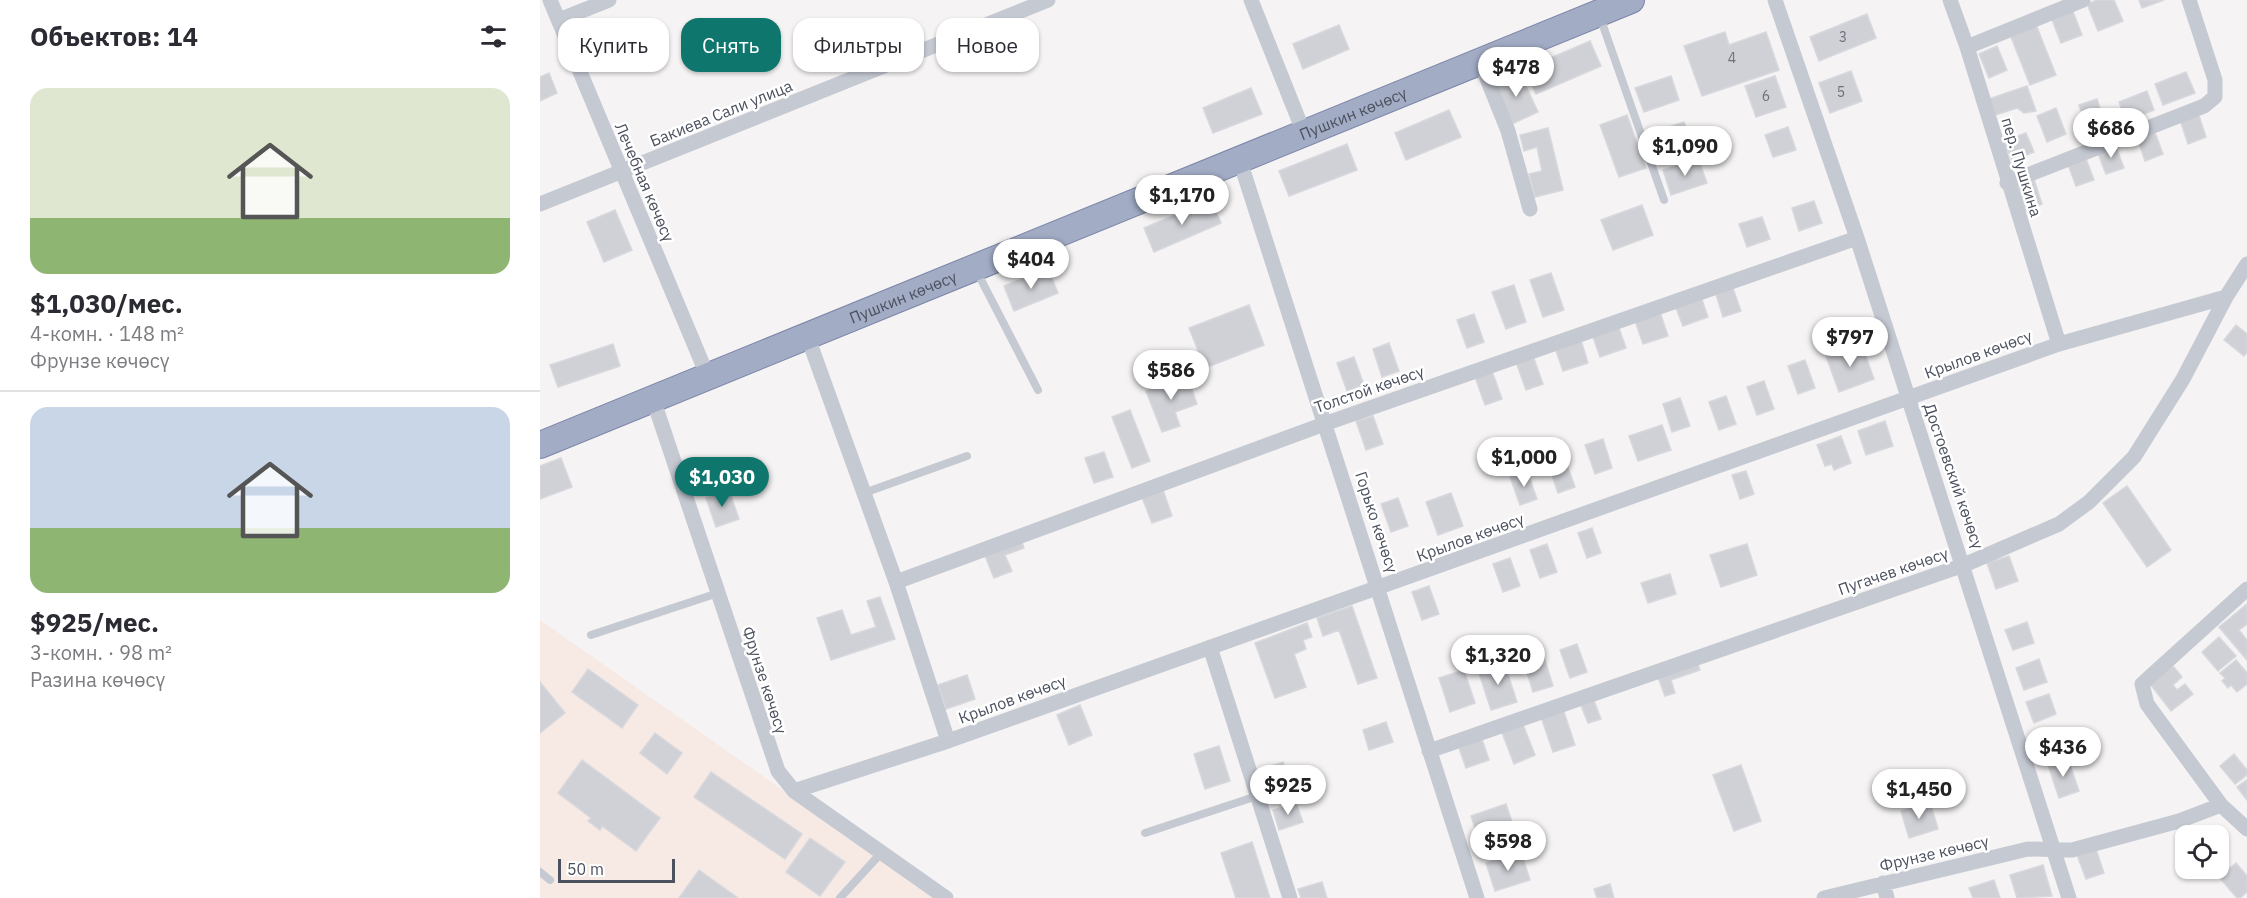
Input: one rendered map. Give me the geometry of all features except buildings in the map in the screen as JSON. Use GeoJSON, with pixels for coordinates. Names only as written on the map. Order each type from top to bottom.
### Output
{"type":"FeatureCollection","features":[{"type":"Feature","properties":{"kind":"highway","name":"Пушкин көчөсү"},"geometry":{"type":"LineString","coordinates":[[540,445],[1630,0]]}},
{"type":"Feature","properties":{"kind":"street","name":"Лечебная көчөсү"},"geometry":{"type":"LineString","coordinates":[[550,0],[558,18]]}},
{"type":"Feature","properties":{"kind":"street"},"geometry":{"type":"LineString","coordinates":[[564,18],[609,0]]}},
{"type":"Feature","properties":{"kind":"street","name":"Бакиева Сали улица"},"geometry":{"type":"LineString","coordinates":[[540,204],[1048,0]]}},
{"type":"Feature","properties":{"kind":"street"},"geometry":{"type":"LineString","coordinates":[[1251,0],[1304,133]]}},
{"type":"Feature","properties":{"kind":"street","name":"Достоевский көчөсү"},"geometry":{"type":"LineString","coordinates":[[1775,0],[1857,238],[1964,565],[2069,898]]}},
{"type":"Feature","properties":{"kind":"street","name":"пер. Пушкина"},"geometry":{"type":"LineString","coordinates":[[1950,0],[1967,47],[2058,344]]}},
{"type":"Feature","properties":{"kind":"street"},"geometry":{"type":"LineString","coordinates":[[1967,47],[2083,0]]}},
{"type":"Feature","properties":{"kind":"street"},"geometry":{"type":"LineString","coordinates":[[2007,183],[2204,106],[2215,97],[2215,80],[2189,0]]}},
{"type":"Feature","properties":{"kind":"street"},"geometry":{"type":"LineString","coordinates":[[1480,61],[1508,131],[1530,209]]}},
{"type":"Feature","properties":{"kind":"street","name":"Лечебная көчөсү"},"geometry":{"type":"LineString","coordinates":[[581,72],[708,377]]}},
{"type":"Feature","properties":{"kind":"street","name":"Горько көчөсү"},"geometry":{"type":"LineString","coordinates":[[1239,158],[1327,423],[1477,898]]}},
{"type":"Feature","properties":{"kind":"street","name":"Толстой көчөсү"},"geometry":{"type":"LineString","coordinates":[[896,582],[1327,423],[1857,238]]}},
{"type":"Feature","properties":{"kind":"street","name":"Пугачев көчөсү"},"geometry":{"type":"LineString","coordinates":[[1429,751],[1964,565],[2059,524],[2089,502],[2134,456],[2183,379],[2226,297],[2247,264]]}},
{"type":"Feature","properties":{"kind":"street","name":"Крылов көчөсү"},"geometry":{"type":"LineString","coordinates":[[794,791],[948,741],[2058,344],[2226,297]]}},
{"type":"Feature","properties":{"kind":"street"},"geometry":{"type":"LineString","coordinates":[[807,335],[896,582],[948,741]]}},
{"type":"Feature","properties":{"kind":"street","name":"Фрунзе көчөсү"},"geometry":{"type":"LineString","coordinates":[[653,399],[768,747],[778,771],[794,791],[946,898]]}},
{"type":"Feature","properties":{"kind":"street"},"geometry":{"type":"LineString","coordinates":[[2247,589],[2142,684],[2147,704],[2221,805],[2247,829]]}},
{"type":"Feature","properties":{"kind":"street"},"geometry":{"type":"LineString","coordinates":[[1210,647],[1290,898]]}},
{"type":"Feature","properties":{"kind":"street","name":"Фрунзе көчөсү"},"geometry":{"type":"LineString","coordinates":[[1824,898],[1885,891],[2028,849],[2072,850],[2179,821],[2221,805]]}},
{"type":"Feature","properties":{"kind":"lane"},"geometry":{"type":"LineString","coordinates":[[1599,13],[1664,200]]}},
{"type":"Feature","properties":{"kind":"lane"},"geometry":{"type":"LineString","coordinates":[[975,269],[1038,390]]}},
{"type":"Feature","properties":{"kind":"lane"},"geometry":{"type":"LineString","coordinates":[[864,493],[967,456]]}},
{"type":"Feature","properties":{"kind":"lane"},"geometry":{"type":"LineString","coordinates":[[591,635],[718,593]]}},
{"type":"Feature","properties":{"kind":"lane"},"geometry":{"type":"LineString","coordinates":[[1145,832],[1257,796]]}},
{"type":"Feature","properties":{"kind":"lane"},"geometry":{"type":"LineString","coordinates":[[840,898],[882,852]]}},
{"type":"Feature","properties":{"kind":"lane"},"geometry":{"type":"LineString","coordinates":[[540,872],[550,880]]}},
{"type":"Feature","properties":{"kind":"shaded area"},"geometry":{"type":"Polygon","coordinates":[[[540,620],[937,898],[540,898],[540,620]]]}}]}
